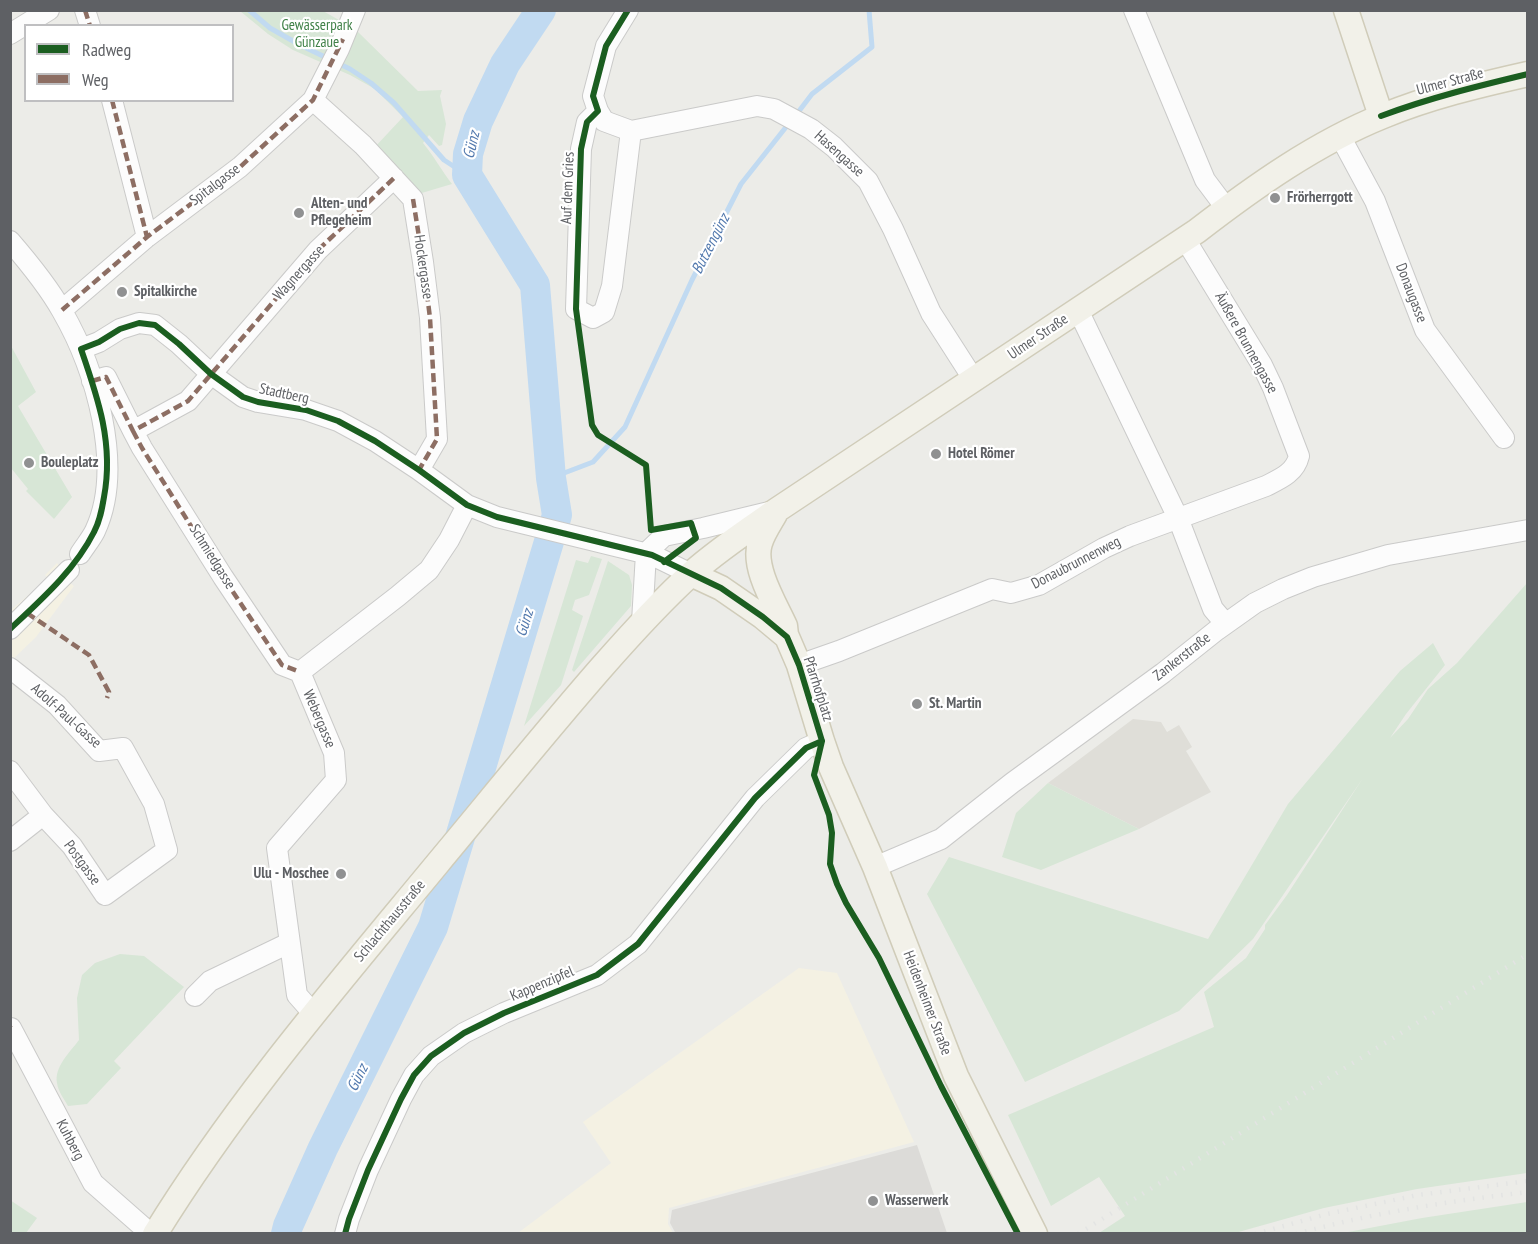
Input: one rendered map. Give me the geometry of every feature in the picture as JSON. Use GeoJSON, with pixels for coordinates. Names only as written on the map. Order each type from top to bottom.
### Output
{"type":"FeatureCollection","features":[{"type":"Feature","properties":{"kind":"main road"},"geometry":{"type":"LineString","coordinates":[[1346,10],[1381,116]]}},
{"type":"Feature","properties":{"kind":"main road","name":"Ulmer Straße"},"geometry":{"type":"LineString","coordinates":[[642,622],[717,552],[1185,239],[1226,208],[1289,166],[1340,136],[1381,116],[1438,97],[1527,74]]}},
{"type":"Feature","properties":{"kind":"main road"},"geometry":{"type":"LineString","coordinates":[[777,510],[759,544],[758,559],[760,572],[785,626],[787,637]]}},
{"type":"Feature","properties":{"kind":"main road","name":"Pfarrhofplatz"},"geometry":{"type":"LineString","coordinates":[[691,574],[721,588],[787,637],[799,664],[831,767]]}},
{"type":"Feature","properties":{"kind":"main road","name":"Schlachthausstraße"},"geometry":{"type":"LineString","coordinates":[[153,1233],[253,1091],[320,1005],[569,704],[642,622]]}},
{"type":"Feature","properties":{"kind":"main road","name":"Heidenheimer Straße"},"geometry":{"type":"LineString","coordinates":[[831,767],[874,867],[956,1076],[1035,1233]]}},
{"type":"Feature","properties":{"kind":"street"},"geometry":{"type":"LineString","coordinates":[[26,24],[49,10]]}},
{"type":"Feature","properties":{"kind":"street","name":"Spitalgasse"},"geometry":{"type":"LineString","coordinates":[[62,310],[147,237],[240,168],[313,100],[355,10]]}},
{"type":"Feature","properties":{"kind":"street"},"geometry":{"type":"LineString","coordinates":[[628,10],[606,46],[593,96],[604,121],[631,131]]}},
{"type":"Feature","properties":{"kind":"street"},"geometry":{"type":"LineString","coordinates":[[1134,10],[1205,180],[1226,208]]}},
{"type":"Feature","properties":{"kind":"street"},"geometry":{"type":"LineString","coordinates":[[10,34],[24,25]]}},
{"type":"Feature","properties":{"kind":"street","name":"Hockergasse"},"geometry":{"type":"LineString","coordinates":[[313,100],[363,145],[413,199],[430,318],[437,439],[419,470]]}},
{"type":"Feature","properties":{"kind":"street"},"geometry":{"type":"LineString","coordinates":[[113,102],[147,237]]}},
{"type":"Feature","properties":{"kind":"street","name":"Hasengasse"},"geometry":{"type":"LineString","coordinates":[[631,131],[757,106],[774,109],[811,129],[834,147],[868,181],[893,229],[931,314],[974,380]]}},
{"type":"Feature","properties":{"kind":"street","name":"Auf dem Gries"},"geometry":{"type":"LineString","coordinates":[[598,111],[587,122],[581,149],[576,309],[593,318],[604,312],[612,286],[631,131]]}},
{"type":"Feature","properties":{"kind":"street","name":"Donaugasse"},"geometry":{"type":"LineString","coordinates":[[1340,136],[1375,201],[1425,330],[1504,438]]}},
{"type":"Feature","properties":{"kind":"street","name":"Wagnergasse"},"geometry":{"type":"LineString","coordinates":[[211,374],[318,250],[394,178]]}},
{"type":"Feature","properties":{"kind":"street","name":"Äußere Brunnengasse"},"geometry":{"type":"LineString","coordinates":[[1178,518],[1282,478],[1292,471],[1299,456],[1274,388],[1262,364],[1185,239]]}},
{"type":"Feature","properties":{"kind":"street"},"geometry":{"type":"LineString","coordinates":[[10,241],[62,310],[81,349],[105,426],[108,459],[101,513],[95,531],[80,554]]}},
{"type":"Feature","properties":{"kind":"street"},"geometry":{"type":"LineString","coordinates":[[1078,309],[1178,518],[1213,609],[1225,623]]}},
{"type":"Feature","properties":{"kind":"street","name":"Stadtberg"},"geometry":{"type":"LineString","coordinates":[[81,349],[99,342],[120,329],[139,323],[155,325],[211,374],[243,398],[306,410],[338,421],[375,441],[467,505],[510,521],[646,554],[691,574]]}},
{"type":"Feature","properties":{"kind":"street"},"geometry":{"type":"LineString","coordinates":[[92,381],[106,377],[133,431],[188,401],[211,374]]}},
{"type":"Feature","properties":{"kind":"street","name":"Schmiedgasse"},"geometry":{"type":"LineString","coordinates":[[133,431],[282,665],[300,672]]}},
{"type":"Feature","properties":{"kind":"street","name":"Webergasse"},"geometry":{"type":"LineString","coordinates":[[320,1005],[297,995],[277,848],[336,780],[334,753],[300,672],[429,570],[449,540],[467,505]]}},
{"type":"Feature","properties":{"kind":"street"},"geometry":{"type":"LineString","coordinates":[[642,622],[646,554],[664,536],[777,510]]}},
{"type":"Feature","properties":{"kind":"street","name":"Donaubrunnenweg"},"geometry":{"type":"LineString","coordinates":[[940,611],[992,589],[1011,593],[1039,585],[1104,548],[1178,518]]}},
{"type":"Feature","properties":{"kind":"street","name":"Zankerstraße"},"geometry":{"type":"LineString","coordinates":[[874,867],[941,839],[1012,783],[1255,603],[1313,577],[1388,555],[1527,530]]}},
{"type":"Feature","properties":{"kind":"street"},"geometry":{"type":"LineString","coordinates":[[10,629],[67,573]]}},
{"type":"Feature","properties":{"kind":"street","name":"Pfarrhofplatz"},"geometry":{"type":"LineString","coordinates":[[799,664],[839,651],[940,611]]}},
{"type":"Feature","properties":{"kind":"street","name":"Adolf-Paul-Gasse"},"geometry":{"type":"LineString","coordinates":[[10,668],[57,705],[99,751],[123,748],[154,804],[167,850]]}},
{"type":"Feature","properties":{"kind":"street","name":"Pfarrhofplatz"},"geometry":{"type":"LineString","coordinates":[[782,772],[806,748],[822,741]]}},
{"type":"Feature","properties":{"kind":"street","name":"Postgasse"},"geometry":{"type":"LineString","coordinates":[[10,771],[43,815],[72,846],[105,895],[167,850]]}},
{"type":"Feature","properties":{"kind":"street","name":"Kappenzipfel"},"geometry":{"type":"LineString","coordinates":[[345,1233],[368,1170],[401,1099],[414,1075],[431,1056],[464,1033],[504,1013],[597,975],[638,944],[744,811],[782,772]]}},
{"type":"Feature","properties":{"kind":"street"},"geometry":{"type":"LineString","coordinates":[[10,841],[43,815]]}},
{"type":"Feature","properties":{"kind":"street"},"geometry":{"type":"LineString","coordinates":[[195,996],[210,981],[289,943]]}},
{"type":"Feature","properties":{"kind":"street","name":"Kuhberg"},"geometry":{"type":"LineString","coordinates":[[11,1028],[93,1183],[153,1233]]}},
{"type":"Feature","properties":{"kind":"shaded area"},"geometry":{"type":"Polygon","coordinates":[[[57,563],[74,586],[36,637],[11,661],[10,611],[48,578],[45,575],[57,563]]]}},
{"type":"Feature","properties":{"kind":"shaded area"},"geometry":{"type":"Polygon","coordinates":[[[1133,719],[1161,722],[1167,732],[1179,725],[1192,747],[1186,751],[1211,792],[1139,829],[1048,783],[1133,719]]]}},
{"type":"Feature","properties":{"kind":"shaded area"},"geometry":{"type":"Polygon","coordinates":[[[799,968],[837,973],[914,1142],[669,1208],[668,1224],[673,1233],[518,1233],[611,1163],[583,1122],[799,968]]]}},
{"type":"Feature","properties":{"kind":"shaded area"},"geometry":{"type":"Polygon","coordinates":[[[917,1145],[947,1233],[676,1234],[670,1223],[672,1210],[917,1145]]]}},
{"type":"Feature","properties":{"kind":"green space","name":"Gewässerpark Günzaue"},"geometry":{"type":"Polygon","coordinates":[[[240,11],[323,11],[355,29],[418,91],[442,90],[440,96],[446,124],[442,145],[439,146],[429,135],[423,143],[452,184],[415,195],[374,148],[403,117],[375,89],[350,75],[293,50],[268,34],[240,11]]]}},
{"type":"Feature","properties":{"kind":"green space"},"geometry":{"type":"Polygon","coordinates":[[[10,344],[36,392],[18,406],[72,497],[54,519],[26,491],[28,489],[11,468],[10,344]]]}},
{"type":"Feature","properties":{"kind":"green space"},"geometry":{"type":"Polygon","coordinates":[[[591,556],[602,559],[589,595],[575,600],[572,610],[583,616],[561,685],[524,726],[576,560],[588,563],[591,556]]]}},
{"type":"Feature","properties":{"kind":"green space"},"geometry":{"type":"Polygon","coordinates":[[[608,561],[629,575],[632,585],[631,606],[574,672],[572,670],[608,561]]]}},
{"type":"Feature","properties":{"kind":"green space"},"geometry":{"type":"Polygon","coordinates":[[[1527,583],[1527,1173],[1417,1189],[1324,1208],[1235,1233],[1099,1233],[1125,1216],[1099,1177],[1051,1206],[1008,1115],[1214,1027],[1204,992],[1246,958],[1265,929],[1265,925],[1363,778],[1253,939],[1179,1011],[1025,1082],[927,894],[949,857],[1208,939],[1288,804],[1400,671],[1433,643],[1445,665],[1390,738],[1408,719],[1428,689],[1457,663],[1527,583]]]}},
{"type":"Feature","properties":{"kind":"green space"},"geometry":{"type":"Polygon","coordinates":[[[1048,783],[1139,829],[1041,870],[1002,857],[1016,813],[1048,783]]]}},
{"type":"Feature","properties":{"kind":"green space"},"geometry":{"type":"Polygon","coordinates":[[[120,954],[144,956],[184,987],[114,1061],[121,1068],[87,1104],[68,1106],[59,1089],[57,1077],[64,1060],[79,1040],[77,998],[82,975],[95,963],[120,954]]]}},
{"type":"Feature","properties":{"kind":"green space"},"geometry":{"type":"Polygon","coordinates":[[[10,1200],[37,1218],[26,1233],[11,1233],[10,1200]]]}},
{"type":"Feature","properties":{"kind":"green space"},"geometry":{"type":"Polygon","coordinates":[[[1527,1202],[1527,1233],[1343,1233],[1422,1218],[1527,1202]]]}},
{"type":"Feature","properties":{"kind":"waterway"},"geometry":{"type":"LineString","coordinates":[[249,10],[270,28],[350,69],[371,83],[394,103],[444,160],[467,175]]}},
{"type":"Feature","properties":{"kind":"waterway","name":"Günz"},"geometry":{"type":"LineString","coordinates":[[286,1234],[323,1148],[433,927],[557,515],[551,478],[535,285],[467,175],[468,154],[478,121],[505,64],[541,10]]}},
{"type":"Feature","properties":{"kind":"waterway","name":"Butzengünz"},"geometry":{"type":"LineString","coordinates":[[796,115],[812,94],[872,47],[869,10]]}},
{"type":"Feature","properties":{"kind":"waterway","name":"Butzengünz"},"geometry":{"type":"LineString","coordinates":[[551,478],[593,462],[625,427],[692,280],[741,184],[790,122]]}},
{"type":"Feature","properties":{"kind":"railway"},"geometry":{"type":"LineString","coordinates":[[1078,1234],[1528,954]]}},
{"type":"Feature","properties":{"kind":"railway"},"geometry":{"type":"LineString","coordinates":[[1255,1234],[1327,1214],[1418,1195],[1528,1181]]}},
{"type":"Feature","properties":{"kind":"railway"},"geometry":{"type":"LineString","coordinates":[[1296,1234],[1411,1208],[1528,1192]]}},
{"type":"Feature","properties":{"kind":"marked path"},"geometry":{"type":"LineString","coordinates":[[85,10],[89,24]]}},
{"type":"Feature","properties":{"kind":"marked path"},"geometry":{"type":"LineString","coordinates":[[62,310],[147,237],[240,167],[313,100],[343,39]]}},
{"type":"Feature","properties":{"kind":"marked path"},"geometry":{"type":"LineString","coordinates":[[113,102],[147,237]]}},
{"type":"Feature","properties":{"kind":"marked path"},"geometry":{"type":"LineString","coordinates":[[92,381],[106,377],[133,431],[188,401],[318,250],[394,178]]}},
{"type":"Feature","properties":{"kind":"marked path"},"geometry":{"type":"LineString","coordinates":[[413,199],[430,318],[437,439],[419,470]]}},
{"type":"Feature","properties":{"kind":"marked path"},"geometry":{"type":"LineString","coordinates":[[133,431],[223,577],[282,665],[300,672]]}},
{"type":"Feature","properties":{"kind":"marked path"},"geometry":{"type":"LineString","coordinates":[[27,613],[89,655],[109,692],[107,698]]}},
{"type":"Feature","properties":{"kind":"cycle path"},"geometry":{"type":"LineString","coordinates":[[628,10],[606,46],[593,96],[598,111],[587,122],[581,149],[576,309],[592,425],[598,435],[646,465],[651,530],[691,523],[696,538],[664,562]]}},
{"type":"Feature","properties":{"kind":"cycle path"},"geometry":{"type":"LineString","coordinates":[[1381,116],[1435,98],[1528,74]]}},
{"type":"Feature","properties":{"kind":"cycle path"},"geometry":{"type":"LineString","coordinates":[[10,629],[67,572],[86,546],[100,515],[107,477],[106,440],[98,403],[81,349],[99,342],[120,329],[139,323],[155,325],[211,374],[243,397],[258,402],[306,410],[338,421],[375,441],[467,505],[497,517],[652,555],[721,588],[787,637],[799,665],[822,741]]}},
{"type":"Feature","properties":{"kind":"cycle path"},"geometry":{"type":"LineString","coordinates":[[822,741],[814,775],[829,815],[832,833],[830,864],[837,884],[879,958],[941,1086],[1018,1234]]}},
{"type":"Feature","properties":{"kind":"cycle path"},"geometry":{"type":"LineString","coordinates":[[345,1234],[368,1170],[401,1099],[414,1075],[431,1056],[464,1033],[504,1013],[597,975],[638,944],[755,798],[806,748],[822,741]]}},
{"type":"Feature","properties":{"kind":"place","name":"Frörherrgott"},"geometry":{"type":"Point","coordinates":[1275,198]}},
{"type":"Feature","properties":{"kind":"place","name":"Alten- und Pflegeheim"},"geometry":{"type":"Point","coordinates":[299,213]}},
{"type":"Feature","properties":{"kind":"place","name":"Spitalkirche"},"geometry":{"type":"Point","coordinates":[122,292]}},
{"type":"Feature","properties":{"kind":"place","name":"Hotel Römer"},"geometry":{"type":"Point","coordinates":[936,454]}},
{"type":"Feature","properties":{"kind":"place","name":"Bouleplatz"},"geometry":{"type":"Point","coordinates":[29,463]}},
{"type":"Feature","properties":{"kind":"place","name":"St. Martin"},"geometry":{"type":"Point","coordinates":[917,704]}},
{"type":"Feature","properties":{"kind":"place","name":"Ulu - Moschee"},"geometry":{"type":"Point","coordinates":[341,874]}},
{"type":"Feature","properties":{"kind":"place","name":"Wasserwerk"},"geometry":{"type":"Point","coordinates":[873,1201]}}]}
